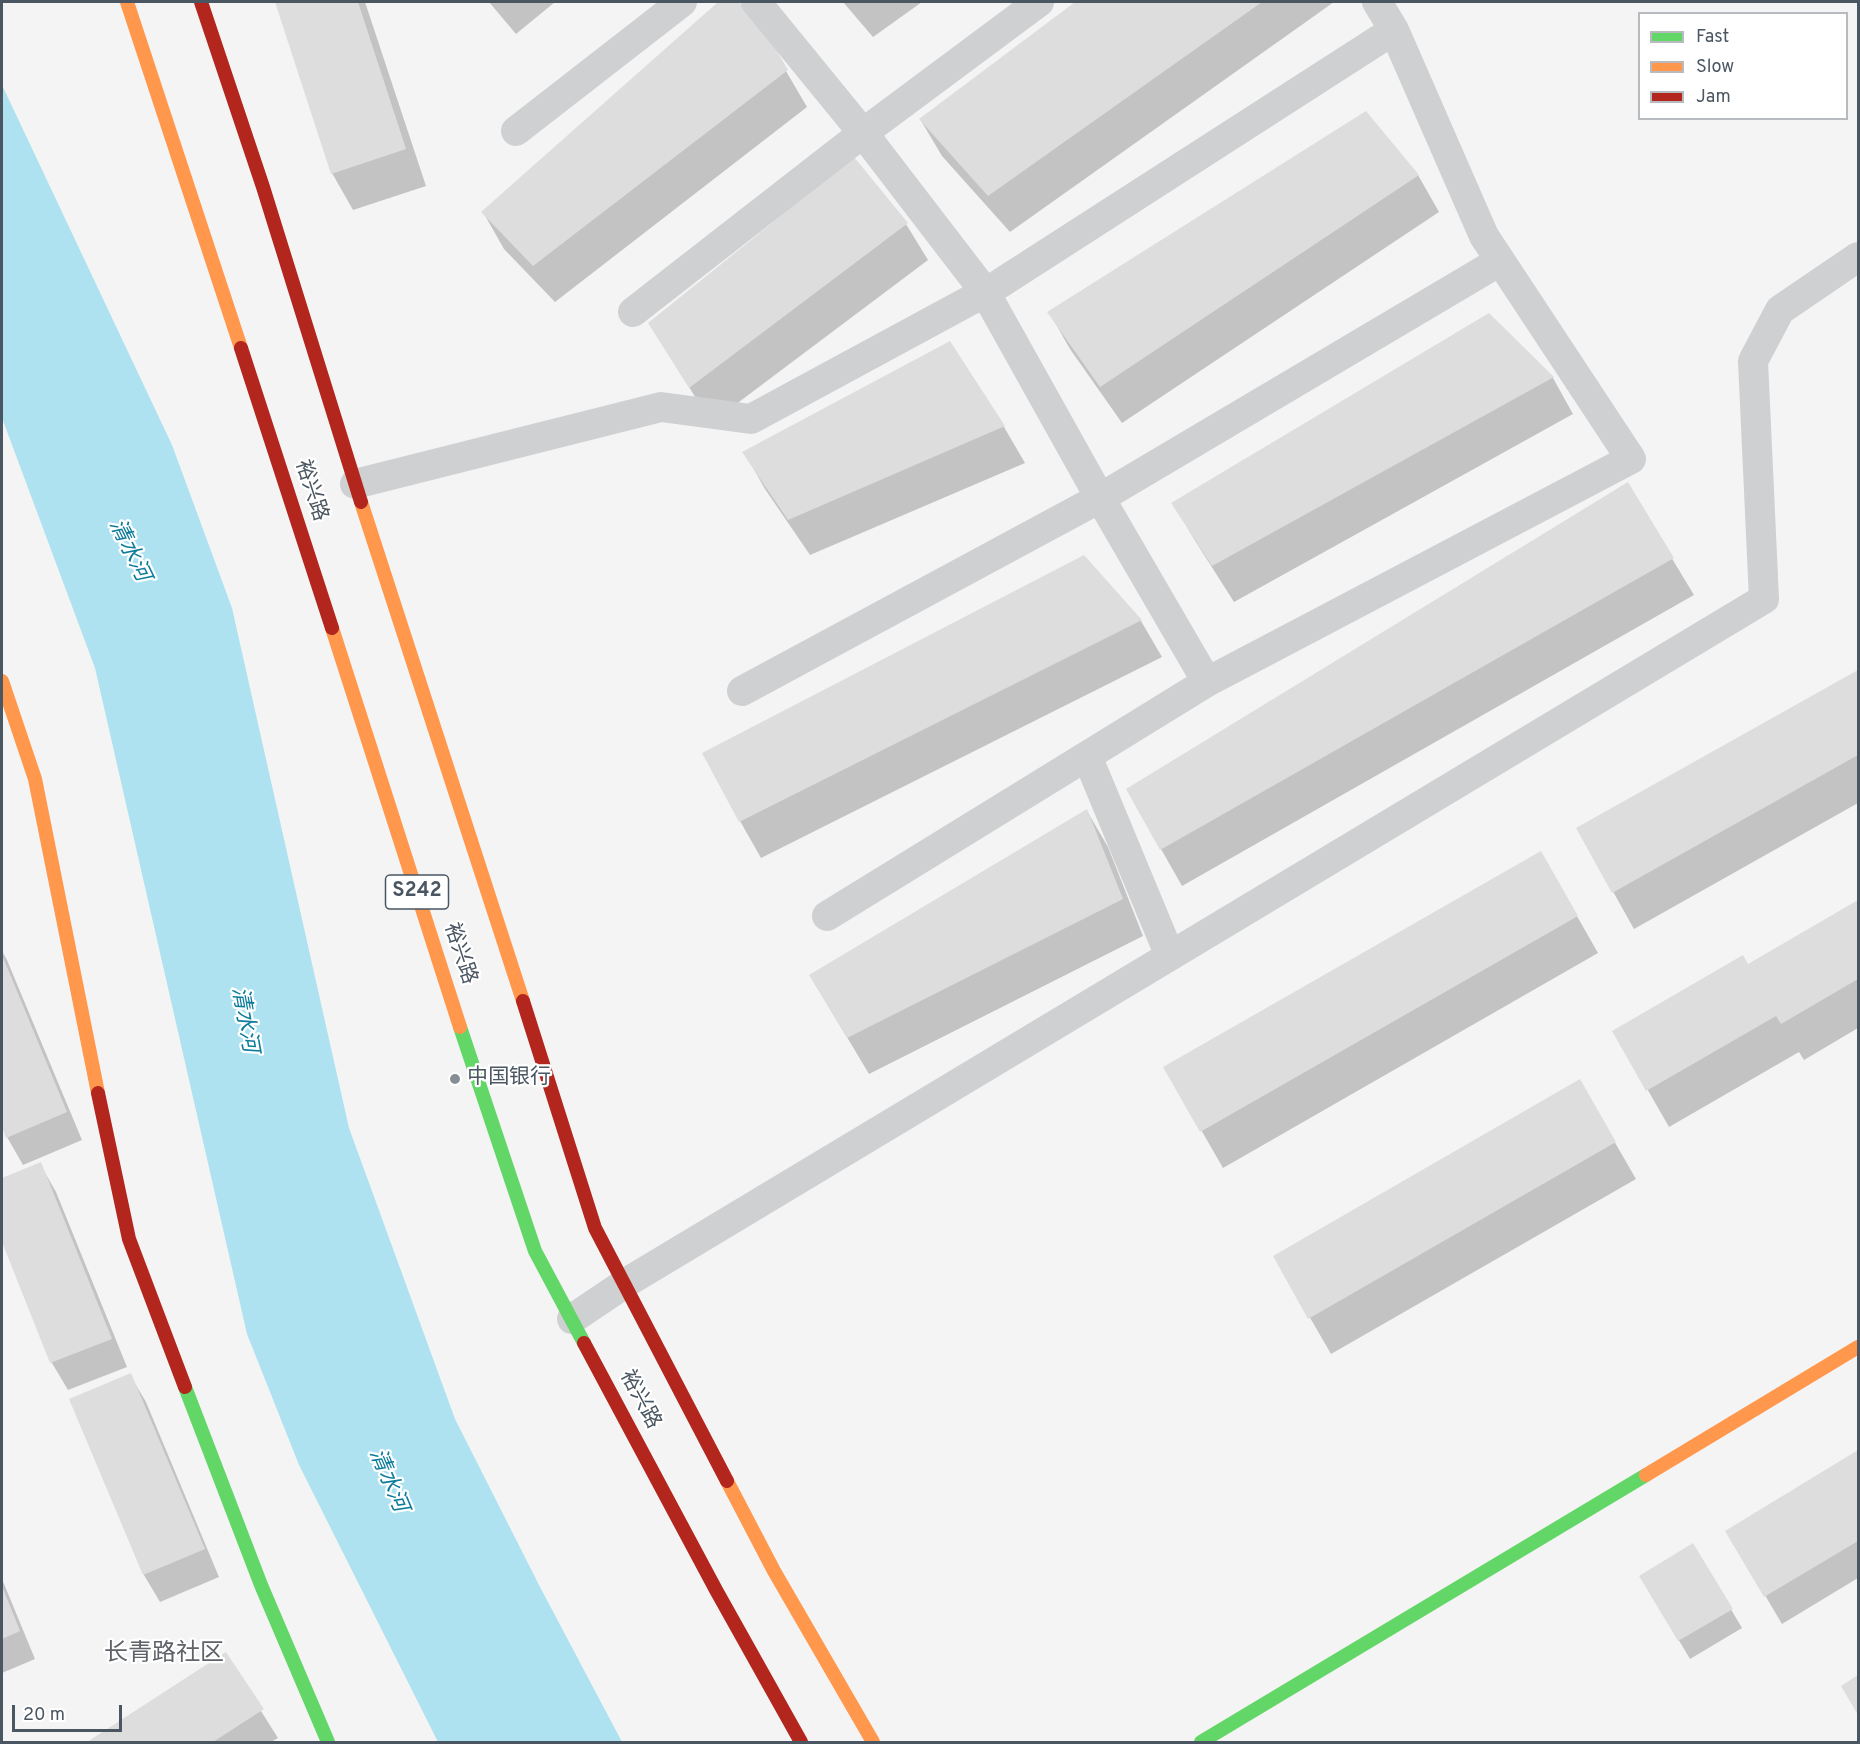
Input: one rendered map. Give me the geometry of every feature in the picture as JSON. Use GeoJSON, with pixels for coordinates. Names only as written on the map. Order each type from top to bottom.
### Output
{"type":"FeatureCollection","features":[{"type":"Feature","properties":{"kind":"main road","name":"裕兴路"},"geometry":{"type":"LineString","coordinates":[[127,2],[290,498],[478,1083],[535,1251],[716,1590],[801,1743]]}},
{"type":"Feature","properties":{"kind":"main road","name":"裕兴路"},"geometry":{"type":"LineString","coordinates":[[201,2],[263,187],[355,484],[596,1228],[774,1571],[873,1743]]}},
{"type":"Feature","properties":{"kind":"main road"},"geometry":{"type":"LineString","coordinates":[[2,681],[35,779],[83,1023],[129,1239],[261,1585],[328,1743]]}},
{"type":"Feature","properties":{"kind":"main road"},"geometry":{"type":"LineString","coordinates":[[1201,1743],[1858,1347]]}},
{"type":"Feature","properties":{"kind":"street"},"geometry":{"type":"LineString","coordinates":[[516,131],[682,2]]}},
{"type":"Feature","properties":{"kind":"street"},"geometry":{"type":"LineString","coordinates":[[756,2],[863,133],[986,292],[1100,498],[1207,682]]}},
{"type":"Feature","properties":{"kind":"street"},"geometry":{"type":"LineString","coordinates":[[633,312],[863,133],[1039,2]]}},
{"type":"Feature","properties":{"kind":"street"},"geometry":{"type":"LineString","coordinates":[[827,916],[1207,682],[1631,459],[1484,236],[1394,30],[1377,2]]}},
{"type":"Feature","properties":{"kind":"street"},"geometry":{"type":"LineString","coordinates":[[355,484],[661,407],[751,419],[986,292],[1394,30]]}},
{"type":"Feature","properties":{"kind":"street"},"geometry":{"type":"LineString","coordinates":[[572,1319],[624,1284],[1764,599],[1753,361],[1780,310],[1858,257]]}},
{"type":"Feature","properties":{"kind":"street"},"geometry":{"type":"LineString","coordinates":[[742,691],[1100,498],[1500,261]]}},
{"type":"Feature","properties":{"kind":"street"},"geometry":{"type":"LineString","coordinates":[[1087,756],[1170,956]]}},
{"type":"Feature","properties":{"kind":"water","name":"清水河"},"geometry":{"type":"Polygon","coordinates":[[[2,85],[172,445],[232,608],[349,1128],[455,1419],[622,1742],[438,1742],[299,1465],[247,1334],[95,668],[2,418],[2,85]]]}},
{"type":"Feature","properties":{"kind":"building"},"geometry":{"type":"Polygon","coordinates":[[[275,2],[358,2],[406,149],[331,174],[275,2]]]}},
{"type":"Feature","properties":{"kind":"building"},"geometry":{"type":"Polygon","coordinates":[[[718,2],[739,2],[764,29],[788,70],[533,266],[481,212],[718,2]]]}},
{"type":"Feature","properties":{"kind":"building"},"geometry":{"type":"Polygon","coordinates":[[[1075,2],[1262,2],[988,196],[919,119],[1075,2]]]}},
{"type":"Feature","properties":{"kind":"building"},"geometry":{"type":"Polygon","coordinates":[[[1366,111],[1419,175],[1100,387],[1047,312],[1366,111]]]}},
{"type":"Feature","properties":{"kind":"building"},"geometry":{"type":"Polygon","coordinates":[[[854,157],[908,223],[689,388],[648,323],[854,157]]]}},
{"type":"Feature","properties":{"kind":"building"},"geometry":{"type":"Polygon","coordinates":[[[1489,313],[1554,377],[1212,566],[1171,503],[1489,313]]]}},
{"type":"Feature","properties":{"kind":"building"},"geometry":{"type":"Polygon","coordinates":[[[950,341],[1005,426],[788,520],[742,452],[950,341]]]}},
{"type":"Feature","properties":{"kind":"building"},"geometry":{"type":"Polygon","coordinates":[[[1628,482],[1674,558],[1160,850],[1126,789],[1628,482]]]}},
{"type":"Feature","properties":{"kind":"building"},"geometry":{"type":"Polygon","coordinates":[[[1084,555],[1142,620],[739,822],[702,753],[1084,555]]]}},
{"type":"Feature","properties":{"kind":"building"},"geometry":{"type":"Polygon","coordinates":[[[1858,670],[1858,755],[1612,893],[1576,828],[1858,670]]]}},
{"type":"Feature","properties":{"kind":"building"},"geometry":{"type":"Polygon","coordinates":[[[1087,809],[1123,899],[847,1038],[809,975],[1087,809]]]}},
{"type":"Feature","properties":{"kind":"building"},"geometry":{"type":"Polygon","coordinates":[[[1541,851],[1578,916],[1200,1132],[1163,1067],[1541,851]]]}},
{"type":"Feature","properties":{"kind":"building"},"geometry":{"type":"Polygon","coordinates":[[[1858,900],[1858,979],[1781,1024],[1776,1016],[1646,1091],[1612,1031],[1743,955],[1748,964],[1858,900]]]}},
{"type":"Feature","properties":{"kind":"building"},"geometry":{"type":"Polygon","coordinates":[[[2,955],[67,1112],[6,1138],[2,1127],[2,955]]]}},
{"type":"Feature","properties":{"kind":"building"},"geometry":{"type":"Polygon","coordinates":[[[1580,1079],[1616,1142],[1308,1319],[1273,1256],[1580,1079]]]}},
{"type":"Feature","properties":{"kind":"building"},"geometry":{"type":"Polygon","coordinates":[[[41,1162],[112,1339],[50,1363],[2,1242],[2,1178],[41,1162]]]}},
{"type":"Feature","properties":{"kind":"building"},"geometry":{"type":"Polygon","coordinates":[[[131,1373],[205,1549],[143,1575],[69,1399],[131,1373]]]}},
{"type":"Feature","properties":{"kind":"building"},"geometry":{"type":"Polygon","coordinates":[[[1858,1450],[1858,1541],[1764,1597],[1725,1531],[1858,1450]]]}},
{"type":"Feature","properties":{"kind":"building"},"geometry":{"type":"Polygon","coordinates":[[[1693,1543],[1733,1609],[1678,1641],[1639,1576],[1693,1543]]]}},
{"type":"Feature","properties":{"kind":"building"},"geometry":{"type":"Polygon","coordinates":[[[2,1586],[20,1631],[2,1639],[2,1586]]]}},
{"type":"Feature","properties":{"kind":"building"},"geometry":{"type":"Polygon","coordinates":[[[226,1652],[264,1709],[213,1742],[87,1742],[226,1652]]]}},
{"type":"Feature","properties":{"kind":"building"},"geometry":{"type":"Polygon","coordinates":[[[1858,1675],[1858,1715],[1841,1686],[1858,1675]]]}},
{"type":"Feature","properties":{"kind":"traffic: fast"},"geometry":{"type":"LineString","coordinates":[[460,1027],[535,1251],[584,1343]]}},
{"type":"Feature","properties":{"kind":"traffic: fast"},"geometry":{"type":"LineString","coordinates":[[185,1387],[261,1585],[328,1742]]}},
{"type":"Feature","properties":{"kind":"traffic: fast"},"geometry":{"type":"LineString","coordinates":[[1201,1742],[1646,1475]]}},
{"type":"Feature","properties":{"kind":"traffic: slow"},"geometry":{"type":"LineString","coordinates":[[127,2],[241,348]]}},
{"type":"Feature","properties":{"kind":"traffic: slow"},"geometry":{"type":"LineString","coordinates":[[361,502],[523,1001]]}},
{"type":"Feature","properties":{"kind":"traffic: slow"},"geometry":{"type":"LineString","coordinates":[[332,628],[460,1027]]}},
{"type":"Feature","properties":{"kind":"traffic: slow"},"geometry":{"type":"LineString","coordinates":[[2,681],[35,779],[98,1093]]}},
{"type":"Feature","properties":{"kind":"traffic: slow"},"geometry":{"type":"LineString","coordinates":[[1646,1475],[1858,1347]]}},
{"type":"Feature","properties":{"kind":"traffic: slow"},"geometry":{"type":"LineString","coordinates":[[727,1481],[774,1571],[873,1742]]}},
{"type":"Feature","properties":{"kind":"traffic: jam"},"geometry":{"type":"LineString","coordinates":[[201,2],[263,187],[361,502]]}},
{"type":"Feature","properties":{"kind":"traffic: jam"},"geometry":{"type":"LineString","coordinates":[[241,348],[332,628]]}},
{"type":"Feature","properties":{"kind":"traffic: jam"},"geometry":{"type":"LineString","coordinates":[[523,1001],[595,1228],[727,1481]]}},
{"type":"Feature","properties":{"kind":"traffic: jam"},"geometry":{"type":"LineString","coordinates":[[98,1093],[129,1239],[185,1387]]}},
{"type":"Feature","properties":{"kind":"traffic: jam"},"geometry":{"type":"LineString","coordinates":[[584,1343],[716,1590],[801,1742]]}},
{"type":"Feature","properties":{"kind":"place","name":"中国银行"},"geometry":{"type":"Point","coordinates":[455,1079]}},
{"type":"Feature","properties":{"kind":"district","name":"长青路社区"},"geometry":{"type":"Point","coordinates":[164,1655]}}]}
